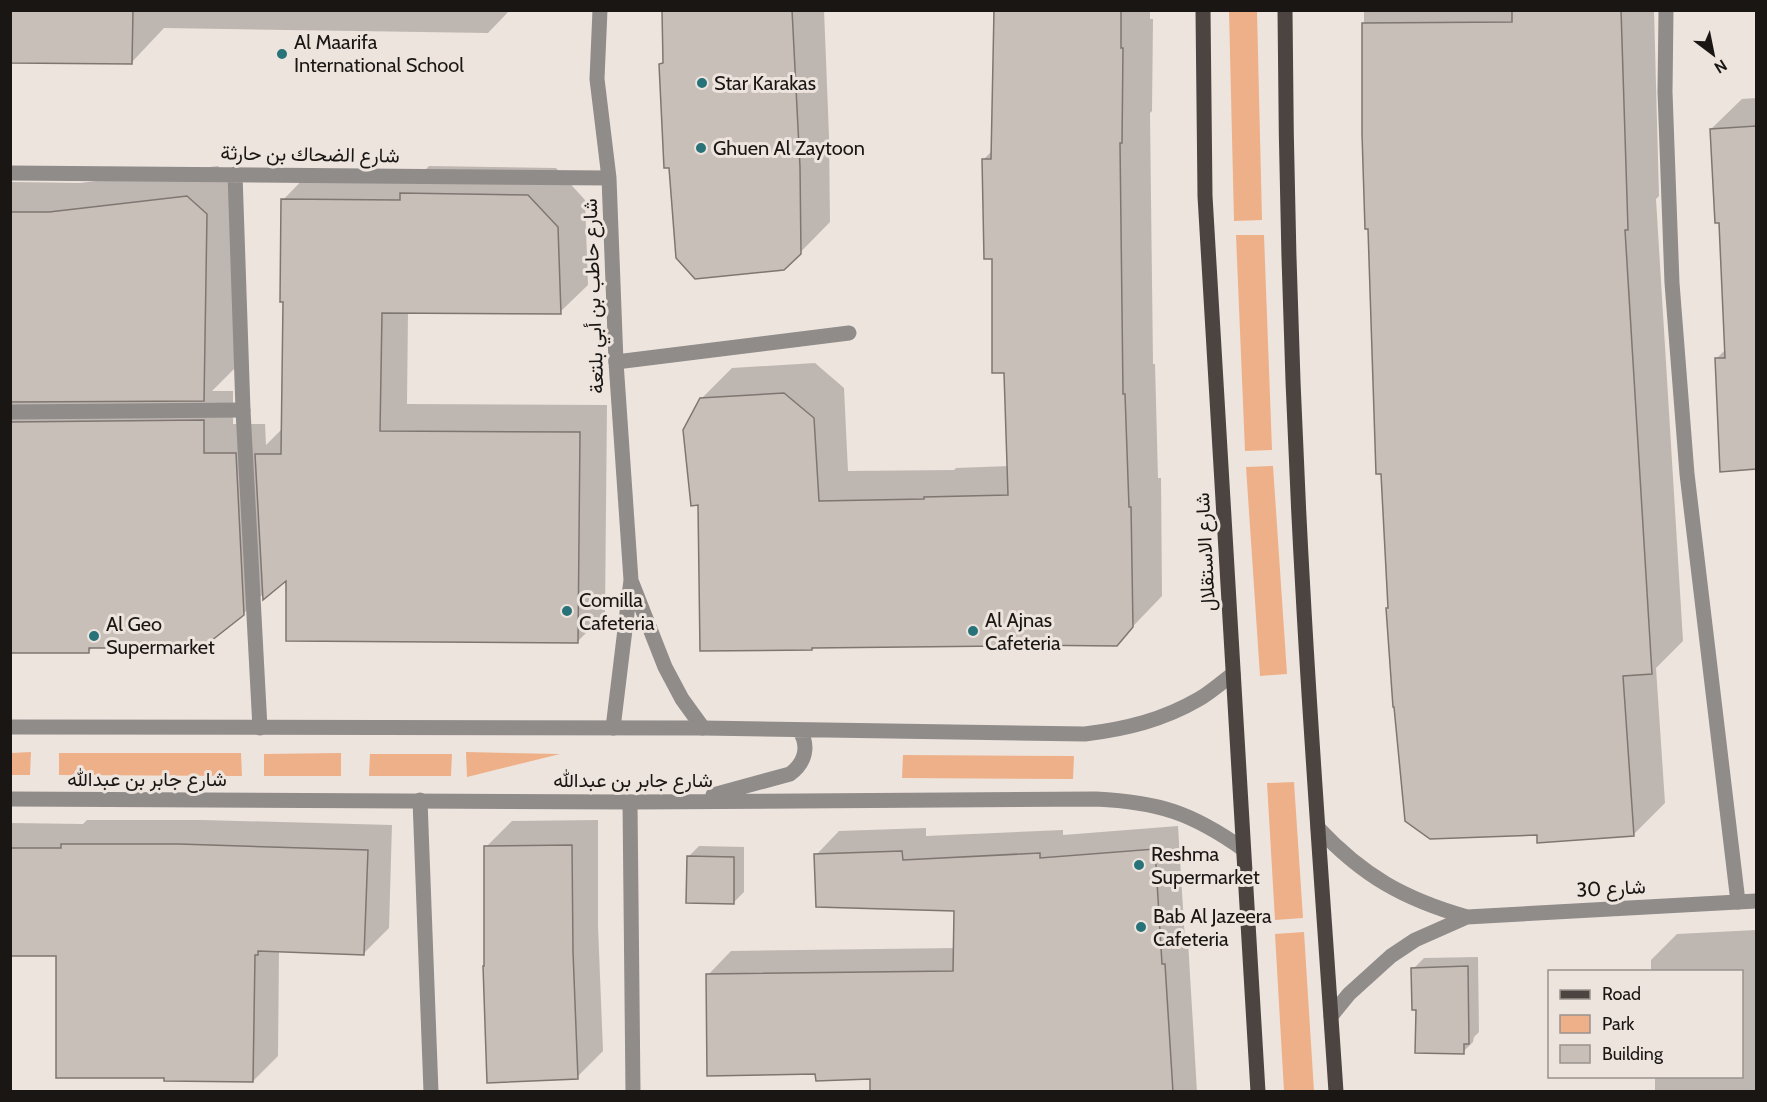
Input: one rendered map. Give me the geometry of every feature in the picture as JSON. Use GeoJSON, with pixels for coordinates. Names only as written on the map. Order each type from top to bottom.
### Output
{"type":"FeatureCollection","features":[{"type":"Feature","properties":{"kind":"main road","name":"شارع الاستقلال"},"geometry":{"type":"LineString","coordinates":[[1203,10],[1205,196],[1258,1092]]}},
{"type":"Feature","properties":{"kind":"main road"},"geometry":{"type":"LineString","coordinates":[[1285,10],[1288,243],[1295,430],[1303,594],[1336,1092]]}},
{"type":"Feature","properties":{"kind":"street","name":"شارع حاطب بن أبي بلتعة"},"geometry":{"type":"LineString","coordinates":[[600,10],[597,79],[609,178],[616,362],[631,580],[613,728]]}},
{"type":"Feature","properties":{"kind":"street"},"geometry":{"type":"LineString","coordinates":[[1666,10],[1665,92],[1672,283],[1685,450],[1738,902]]}},
{"type":"Feature","properties":{"kind":"street","name":"شارع الضحاك بن حارثة"},"geometry":{"type":"LineString","coordinates":[[10,173],[609,178]]}},
{"type":"Feature","properties":{"kind":"street"},"geometry":{"type":"LineString","coordinates":[[236,174],[243,410],[260,728]]}},
{"type":"Feature","properties":{"kind":"street"},"geometry":{"type":"LineString","coordinates":[[616,362],[849,333]]}},
{"type":"Feature","properties":{"kind":"street"},"geometry":{"type":"LineString","coordinates":[[10,412],[243,410]]}},
{"type":"Feature","properties":{"kind":"street","name":"شارع حاطب بن أبي بلتعة"},"geometry":{"type":"LineString","coordinates":[[631,580],[665,667],[682,699],[703,729]]}},
{"type":"Feature","properties":{"kind":"street"},"geometry":{"type":"LineString","coordinates":[[10,727],[613,728],[1085,734],[1139,726],[1165,717],[1200,698],[1233,674]]}},
{"type":"Feature","properties":{"kind":"street"},"geometry":{"type":"LineString","coordinates":[[689,801],[790,774],[797,769],[805,754],[806,745],[799,730]]}},
{"type":"Feature","properties":{"kind":"street","name":"شارع جابر بن عبدالله"},"geometry":{"type":"LineString","coordinates":[[10,799],[630,802],[1084,799],[1130,801],[1163,808],[1206,824],[1243,849]]}},
{"type":"Feature","properties":{"kind":"street"},"geometry":{"type":"LineString","coordinates":[[420,800],[431,1092]]}},
{"type":"Feature","properties":{"kind":"street"},"geometry":{"type":"LineString","coordinates":[[630,802],[633,1092]]}},
{"type":"Feature","properties":{"kind":"street","name":"شارع 30"},"geometry":{"type":"LineString","coordinates":[[1318,828],[1338,849],[1385,885],[1412,899],[1467,917],[1756,901]]}},
{"type":"Feature","properties":{"kind":"street","name":"شارع 30"},"geometry":{"type":"LineString","coordinates":[[1331,1016],[1349,994],[1391,956],[1415,940],[1467,917]]}},
{"type":"Feature","properties":{"kind":"green space"},"geometry":{"type":"Polygon","coordinates":[[[1229,11],[1257,11],[1262,220],[1234,221],[1229,11]]]}},
{"type":"Feature","properties":{"kind":"green space"},"geometry":{"type":"Polygon","coordinates":[[[1236,235],[1264,235],[1272,450],[1245,451],[1236,235]]]}},
{"type":"Feature","properties":{"kind":"green space"},"geometry":{"type":"Polygon","coordinates":[[[1273,466],[1287,674],[1260,676],[1246,467],[1273,466]]]}},
{"type":"Feature","properties":{"kind":"green space"},"geometry":{"type":"Polygon","coordinates":[[[31,752],[30,775],[11,775],[11,753],[31,752]]]}},
{"type":"Feature","properties":{"kind":"green space"},"geometry":{"type":"Polygon","coordinates":[[[466,752],[560,754],[467,777],[466,752]]]}},
{"type":"Feature","properties":{"kind":"green space"},"geometry":{"type":"Polygon","coordinates":[[[59,753],[241,753],[242,776],[59,775],[59,753]]]}},
{"type":"Feature","properties":{"kind":"green space"},"geometry":{"type":"Polygon","coordinates":[[[341,753],[341,776],[264,776],[264,754],[341,753]]]}},
{"type":"Feature","properties":{"kind":"green space"},"geometry":{"type":"Polygon","coordinates":[[[370,754],[452,754],[451,776],[369,776],[370,754]]]}},
{"type":"Feature","properties":{"kind":"green space"},"geometry":{"type":"Polygon","coordinates":[[[903,755],[1074,756],[1073,779],[902,778],[903,755]]]}},
{"type":"Feature","properties":{"kind":"green space"},"geometry":{"type":"Polygon","coordinates":[[[1294,782],[1303,918],[1275,920],[1267,783],[1294,782]]]}},
{"type":"Feature","properties":{"kind":"green space"},"geometry":{"type":"Polygon","coordinates":[[[1304,932],[1314,1091],[1284,1091],[1275,934],[1304,932]]]}},
{"type":"Feature","properties":{"kind":"building"},"geometry":{"type":"Polygon","coordinates":[[[10,10],[133,10],[132,64],[10,63],[10,10]]]}},
{"type":"Feature","properties":{"kind":"building"},"geometry":{"type":"Polygon","coordinates":[[[662,10],[792,10],[800,167],[801,254],[784,270],[695,279],[676,258],[669,168],[664,168],[659,64],[663,63],[662,10]]]}},
{"type":"Feature","properties":{"kind":"building"},"geometry":{"type":"Polygon","coordinates":[[[994,10],[1121,10],[1121,48],[1123,48],[1122,143],[1120,143],[1123,394],[1125,394],[1129,507],[1131,507],[1133,627],[1117,646],[1002,645],[700,651],[698,505],[691,506],[683,430],[700,398],[784,393],[814,418],[819,501],[1008,495],[1004,373],[992,373],[992,259],[984,259],[982,159],[991,159],[994,10]]]}},
{"type":"Feature","properties":{"kind":"building"},"geometry":{"type":"Polygon","coordinates":[[[1512,10],[1621,10],[1628,230],[1625,230],[1652,674],[1623,676],[1634,836],[1537,843],[1537,835],[1430,839],[1405,821],[1393,707],[1386,608],[1388,608],[1381,474],[1376,474],[1368,229],[1365,229],[1362,134],[1362,23],[1512,22],[1512,10]]]}},
{"type":"Feature","properties":{"kind":"building"},"geometry":{"type":"Polygon","coordinates":[[[1756,126],[1756,469],[1720,472],[1715,358],[1725,358],[1719,223],[1715,223],[1710,129],[1756,126]]]}},
{"type":"Feature","properties":{"kind":"building"},"geometry":{"type":"Polygon","coordinates":[[[400,193],[528,195],[558,227],[561,314],[382,313],[380,431],[580,432],[578,643],[286,641],[286,581],[263,600],[255,454],[281,454],[283,302],[280,302],[281,199],[400,200],[400,193]]]}},
{"type":"Feature","properties":{"kind":"building"},"geometry":{"type":"Polygon","coordinates":[[[187,196],[207,214],[204,401],[10,402],[10,212],[49,212],[187,196]]]}},
{"type":"Feature","properties":{"kind":"building"},"geometry":{"type":"Polygon","coordinates":[[[204,420],[204,453],[236,453],[244,615],[202,648],[89,648],[89,653],[10,653],[10,422],[204,420]]]}},
{"type":"Feature","properties":{"kind":"building"},"geometry":{"type":"Polygon","coordinates":[[[61,844],[179,844],[368,850],[364,955],[258,951],[258,955],[255,955],[253,1082],[164,1081],[164,1078],[56,1078],[56,956],[10,956],[10,848],[61,848],[61,844]]]}},
{"type":"Feature","properties":{"kind":"building"},"geometry":{"type":"Polygon","coordinates":[[[572,845],[578,1079],[487,1083],[483,966],[484,846],[572,845]]]}},
{"type":"Feature","properties":{"kind":"building"},"geometry":{"type":"Polygon","coordinates":[[[1155,849],[1173,1092],[870,1092],[870,1079],[816,1081],[815,1074],[707,1076],[706,974],[953,971],[954,911],[816,907],[814,854],[902,851],[903,860],[1040,853],[1040,858],[1155,849]]]}},
{"type":"Feature","properties":{"kind":"building"},"geometry":{"type":"Polygon","coordinates":[[[687,856],[734,857],[734,904],[686,903],[687,856]]]}},
{"type":"Feature","properties":{"kind":"building"},"geometry":{"type":"Polygon","coordinates":[[[1468,966],[1469,1044],[1464,1044],[1464,1054],[1415,1053],[1416,1010],[1412,1010],[1411,968],[1468,966]]]}},
{"type":"Feature","properties":{"kind":"place","name":"Al Maarifa International School"},"geometry":{"type":"Point","coordinates":[282,54]}},
{"type":"Feature","properties":{"kind":"place","name":"Star Karakas"},"geometry":{"type":"Point","coordinates":[702,83]}},
{"type":"Feature","properties":{"kind":"place","name":"Ghuen Al Zaytoon"},"geometry":{"type":"Point","coordinates":[701,148]}},
{"type":"Feature","properties":{"kind":"place","name":"Comilla Cafeteria"},"geometry":{"type":"Point","coordinates":[567,611]}},
{"type":"Feature","properties":{"kind":"place","name":"Al Ajnas Cafeteria"},"geometry":{"type":"Point","coordinates":[973,631]}},
{"type":"Feature","properties":{"kind":"place","name":"Al Geo Supermarket"},"geometry":{"type":"Point","coordinates":[94,636]}},
{"type":"Feature","properties":{"kind":"place","name":"Reshma Supermarket"},"geometry":{"type":"Point","coordinates":[1139,865]}},
{"type":"Feature","properties":{"kind":"place","name":"Bab Al Jazeera Cafeteria"},"geometry":{"type":"Point","coordinates":[1141,927]}}]}
